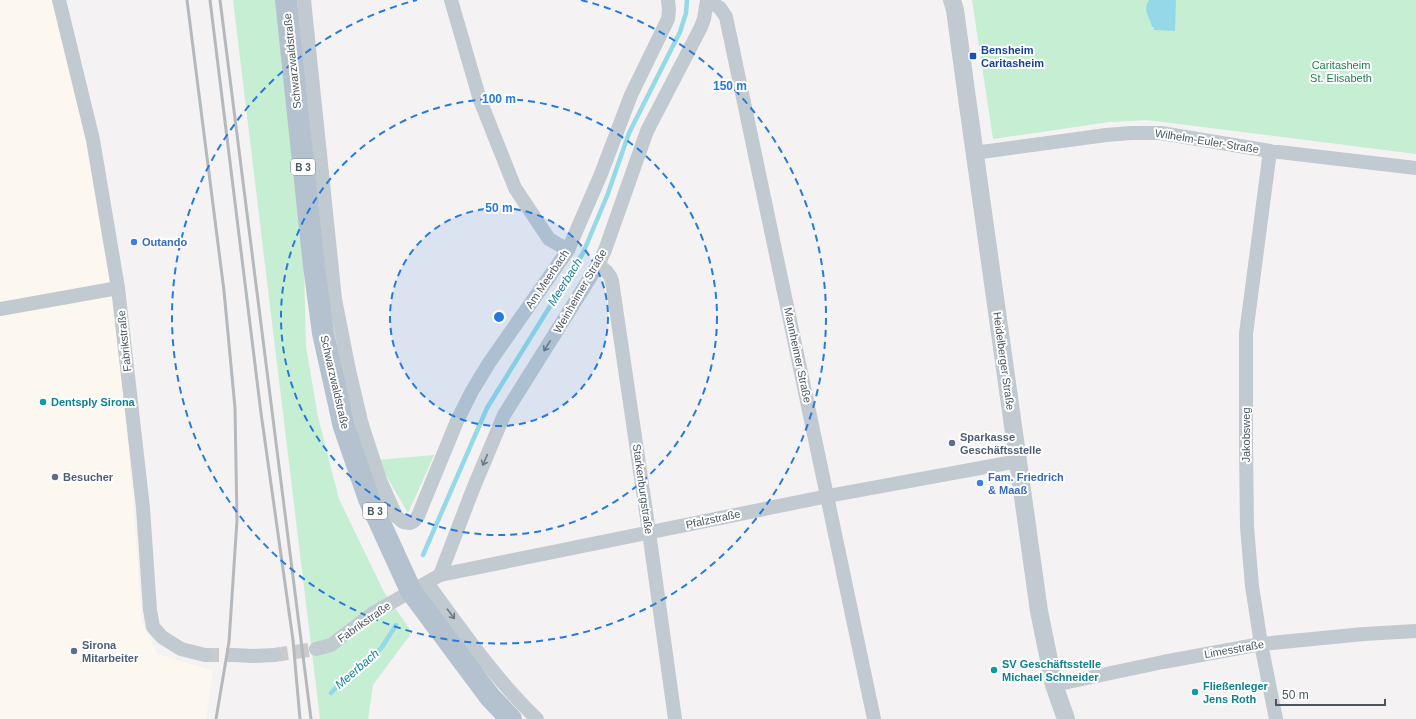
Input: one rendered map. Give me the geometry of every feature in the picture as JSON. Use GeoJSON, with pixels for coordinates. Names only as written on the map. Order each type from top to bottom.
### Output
{"type":"FeatureCollection","features":[{"type":"Feature","properties":{"kind":"main road","name":"Schwarzwaldstraße"},"geometry":{"type":"LineString","coordinates":[[286,0],[313,258],[323,333],[344,427],[370,499],[419,587],[490,697],[511,719]]}},
{"type":"Feature","properties":{"kind":"street","name":"Fabrikstraße"},"geometry":{"type":"LineString","coordinates":[[59,0],[93,140],[118,288],[142,500],[150,610],[153,627],[162,637],[181,649],[205,655]]}},
{"type":"Feature","properties":{"kind":"street","name":"Schwarzwaldstraße"},"geometry":{"type":"LineString","coordinates":[[304,0],[335,299],[348,370],[362,425],[380,480],[396,516],[403,522],[410,523]]}},
{"type":"Feature","properties":{"kind":"street"},"geometry":{"type":"LineString","coordinates":[[452,0],[480,100],[515,188],[549,239],[568,250]]}},
{"type":"Feature","properties":{"kind":"street","name":"Am Meerbach"},"geometry":{"type":"LineString","coordinates":[[410,523],[418,516],[457,421],[472,391],[568,250],[601,174],[630,95],[668,19],[668,0]]}},
{"type":"Feature","properties":{"kind":"street","name":"Weinheimer Straße"},"geometry":{"type":"LineString","coordinates":[[440,575],[473,489],[504,415],[598,265],[605,250],[647,131],[701,27],[707,0]]}},
{"type":"Feature","properties":{"kind":"street","name":"Mannheimer Straße"},"geometry":{"type":"LineString","coordinates":[[707,0],[720,8],[726,17],[874,719]]}},
{"type":"Feature","properties":{"kind":"street","name":"Heidelberger Straße"},"geometry":{"type":"LineString","coordinates":[[952,0],[956,17],[1039,611],[1054,685],[1066,719]]}},
{"type":"Feature","properties":{"kind":"street","name":"Wilhelm-Euler-Straße"},"geometry":{"type":"LineString","coordinates":[[974,153],[1106,134],[1147,132],[1270,151],[1416,168]]}},
{"type":"Feature","properties":{"kind":"street","name":"Jakobsweg"},"geometry":{"type":"LineString","coordinates":[[1270,151],[1246,334],[1247,528],[1252,586],[1261,644],[1276,719]]}},
{"type":"Feature","properties":{"kind":"street","name":"Starkenburgstraße"},"geometry":{"type":"LineString","coordinates":[[598,265],[610,274],[612,281],[675,719]]}},
{"type":"Feature","properties":{"kind":"street"},"geometry":{"type":"LineString","coordinates":[[0,309],[118,288]]}},
{"type":"Feature","properties":{"kind":"street","name":"Pfalzstraße"},"geometry":{"type":"LineString","coordinates":[[419,587],[440,575],[828,496],[1019,460]]}},
{"type":"Feature","properties":{"kind":"street","name":"Fabrikstraße"},"geometry":{"type":"LineString","coordinates":[[316,649],[331,645],[373,613],[419,587]]}},
{"type":"Feature","properties":{"kind":"street","name":"Schwarzwaldstraße"},"geometry":{"type":"LineString","coordinates":[[419,587],[485,660],[525,708],[537,719]]}},
{"type":"Feature","properties":{"kind":"street","name":"Limesstraße"},"geometry":{"type":"LineString","coordinates":[[1054,685],[1163,662],[1261,644],[1364,634],[1416,631]]}},
{"type":"Feature","properties":{"kind":"street"},"geometry":{"type":"LineString","coordinates":[[234,655],[274,656]]}},
{"type":"Feature","properties":{"kind":"shaded area"},"geometry":{"type":"Polygon","coordinates":[[[0,0],[53,0],[92,140],[117,292],[142,623],[158,654],[213,671],[206,719],[0,719],[0,0]]]}},
{"type":"Feature","properties":{"kind":"green space"},"geometry":{"type":"Polygon","coordinates":[[[233,0],[277,0],[304,267],[306,347],[318,417],[339,499],[384,592],[409,628],[410,635],[373,685],[368,719],[320,719],[233,0]]]}},
{"type":"Feature","properties":{"kind":"green space","name":"Caritasheim St. Elisabeth"},"geometry":{"type":"Polygon","coordinates":[[[972,0],[1416,0],[1416,154],[1147,120],[1109,122],[993,139],[972,0]]]}},
{"type":"Feature","properties":{"kind":"green space"},"geometry":{"type":"Polygon","coordinates":[[[434,455],[408,513],[377,460],[434,455]]]}},
{"type":"Feature","properties":{"kind":"water"},"geometry":{"type":"Polygon","coordinates":[[[1149,0],[1176,0],[1175,31],[1154,30],[1146,11],[1149,0]]]}},
{"type":"Feature","properties":{"kind":"waterway","name":"Meerbach"},"geometry":{"type":"LineString","coordinates":[[423,555],[487,408],[583,253],[607,196],[629,133],[680,32],[686,13],[687,0]]}},
{"type":"Feature","properties":{"kind":"waterway","name":"Meerbach"},"geometry":{"type":"LineString","coordinates":[[331,693],[345,678],[367,663],[382,647],[396,625]]}},
{"type":"Feature","properties":{"kind":"tunnel"},"geometry":{"type":"LineString","coordinates":[[274,655],[316,649]]}},
{"type":"Feature","properties":{"kind":"tunnel"},"geometry":{"type":"LineString","coordinates":[[205,655],[234,655]]}},
{"type":"Feature","properties":{"kind":"railway"},"geometry":{"type":"LineString","coordinates":[[187,0],[224,291],[235,408],[237,520],[229,642],[216,719]]}},
{"type":"Feature","properties":{"kind":"railway"},"geometry":{"type":"LineString","coordinates":[[210,0],[261,413],[293,640],[300,719]]}},
{"type":"Feature","properties":{"kind":"railway"},"geometry":{"type":"LineString","coordinates":[[220,0],[311,719]]}},
{"type":"Feature","properties":{"kind":"place","name":"Bensheim Caritasheim"},"geometry":{"type":"Point","coordinates":[973,56]}},
{"type":"Feature","properties":{"kind":"place","name":"Outando"},"geometry":{"type":"Point","coordinates":[134,242]}},
{"type":"Feature","properties":{"kind":"place","name":"Dentsply Sirona"},"geometry":{"type":"Point","coordinates":[43,402]}},
{"type":"Feature","properties":{"kind":"place","name":"Sparkasse Geschäftsstelle"},"geometry":{"type":"Point","coordinates":[952,443]}},
{"type":"Feature","properties":{"kind":"place","name":"Besucher"},"geometry":{"type":"Point","coordinates":[55,477]}},
{"type":"Feature","properties":{"kind":"place","name":"Fam. Friedrich & Maaß"},"geometry":{"type":"Point","coordinates":[980,483]}},
{"type":"Feature","properties":{"kind":"place","name":"Sirona Mitarbeiter"},"geometry":{"type":"Point","coordinates":[74,651]}},
{"type":"Feature","properties":{"kind":"place","name":"SV Geschäftsstelle Michael Schneider"},"geometry":{"type":"Point","coordinates":[994,670]}},
{"type":"Feature","properties":{"kind":"place","name":"Fließenleger Jens Roth"},"geometry":{"type":"Point","coordinates":[1195,692]}}]}
